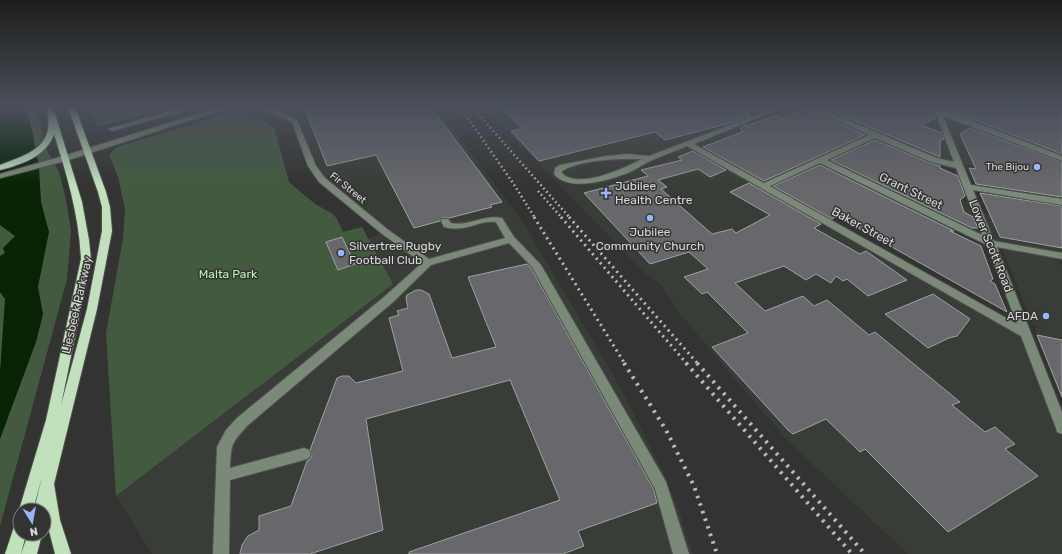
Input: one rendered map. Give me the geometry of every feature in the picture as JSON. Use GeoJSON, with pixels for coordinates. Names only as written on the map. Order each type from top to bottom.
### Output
{"type":"FeatureCollection","features":[{"type":"Feature","properties":{"kind":"main road"},"geometry":{"type":"LineString","coordinates":[[0,168],[25,158],[43,146],[47,141],[50,133]]}},
{"type":"Feature","properties":{"kind":"main road","name":"Liesbeek Parkway"},"geometry":{"type":"LineString","coordinates":[[28,502],[52,420],[86,259],[86,239],[82,216],[57,133]]}},
{"type":"Feature","properties":{"kind":"main road","name":"Liesbeek Parkway"},"geometry":{"type":"LineString","coordinates":[[43,502],[92,309],[105,244],[106,207],[80,133]]}},
{"type":"Feature","properties":{"kind":"main road"},"geometry":{"type":"LineString","coordinates":[[48,484],[53,520],[64,554]]}},
{"type":"Feature","properties":{"kind":"main road"},"geometry":{"type":"LineString","coordinates":[[13,554],[16,542]]}},
{"type":"Feature","properties":{"kind":"main road"},"geometry":{"type":"LineString","coordinates":[[29,554],[33,542]]}},
{"type":"Feature","properties":{"kind":"street"},"geometry":{"type":"LineString","coordinates":[[0,176],[86,149],[145,133]]}},
{"type":"Feature","properties":{"kind":"street","name":"Fir Street"},"geometry":{"type":"LineString","coordinates":[[300,133],[316,173],[322,180],[384,231],[428,263]]}},
{"type":"Feature","properties":{"kind":"street"},"geometry":{"type":"LineString","coordinates":[[650,158],[636,156],[616,157],[562,167],[558,170],[558,174],[568,181],[587,181],[623,172],[650,158],[717,133]]}},
{"type":"Feature","properties":{"kind":"street"},"geometry":{"type":"LineString","coordinates":[[870,133],[934,160],[959,166]]}},
{"type":"Feature","properties":{"kind":"street","name":"Lower Scott Road"},"geometry":{"type":"LineString","coordinates":[[946,133],[985,232],[991,243],[1024,333],[1061,422]]}},
{"type":"Feature","properties":{"kind":"street"},"geometry":{"type":"LineString","coordinates":[[995,133],[1062,159]]}},
{"type":"Feature","properties":{"kind":"street"},"geometry":{"type":"LineString","coordinates":[[764,186],[875,135]]}},
{"type":"Feature","properties":{"kind":"street","name":"Baker Street"},"geometry":{"type":"LineString","coordinates":[[689,144],[1024,333]]}},
{"type":"Feature","properties":{"kind":"street"},"geometry":{"type":"LineString","coordinates":[[0,168],[65,156]]}},
{"type":"Feature","properties":{"kind":"street","name":"Grant Street"},"geometry":{"type":"LineString","coordinates":[[821,160],[991,243],[1062,256]]}},
{"type":"Feature","properties":{"kind":"street"},"geometry":{"type":"LineString","coordinates":[[968,187],[1062,202]]}},
{"type":"Feature","properties":{"kind":"street"},"geometry":{"type":"LineString","coordinates":[[445,221],[447,225],[453,228],[489,219],[499,220],[511,239],[536,265],[661,487],[681,554]]}},
{"type":"Feature","properties":{"kind":"street"},"geometry":{"type":"LineString","coordinates":[[221,554],[224,446],[236,428],[388,300],[428,263],[511,239]]}},
{"type":"Feature","properties":{"kind":"street"},"geometry":{"type":"LineString","coordinates":[[223,476],[304,454]]}},
{"type":"Feature","properties":{"kind":"shaded area"},"geometry":{"type":"Polygon","coordinates":[[[0,133],[33,133],[39,167],[41,202],[49,232],[38,287],[43,314],[36,342],[0,439],[0,372],[5,299],[0,292],[0,256],[5,253],[3,248],[15,236],[0,225],[0,133]]]}},
{"type":"Feature","properties":{"kind":"shaded area"},"geometry":{"type":"Polygon","coordinates":[[[300,133],[456,133],[521,219],[619,385],[663,472],[679,511],[693,554],[152,554],[116,496],[393,284],[368,239],[384,231],[322,180],[300,133]]]}},
{"type":"Feature","properties":{"kind":"shaded area"},"geometry":{"type":"Polygon","coordinates":[[[509,133],[1062,133],[1062,179],[959,164],[949,164],[875,135],[764,186],[1024,333],[1062,420],[1062,554],[908,554],[786,439],[676,309],[661,284],[645,273],[509,133]]]}},
{"type":"Feature","properties":{"kind":"shaded area"},"geometry":{"type":"Polygon","coordinates":[[[936,187],[975,206],[978,213],[1062,227],[1062,256],[991,243],[906,203],[936,187]]]}},
{"type":"Feature","properties":{"kind":"shaded area","name":"AFDA"},"geometry":{"type":"Polygon","coordinates":[[[1002,248],[1051,257],[1052,259],[1058,260],[1062,266],[1062,398],[1034,327],[1038,328],[1038,326],[1033,325],[1002,248]]]}},
{"type":"Feature","properties":{"kind":"green space"},"geometry":{"type":"Polygon","coordinates":[[[0,133],[42,133],[45,147],[59,172],[65,195],[71,230],[67,279],[0,526],[0,133]]]}},
{"type":"Feature","properties":{"kind":"green space","name":"Malta Park"},"geometry":{"type":"Polygon","coordinates":[[[164,133],[276,133],[289,182],[315,204],[333,214],[343,232],[362,227],[393,284],[116,496],[106,333],[123,239],[125,209],[118,177],[109,155],[117,147],[164,133]]]}},
{"type":"Feature","properties":{"kind":"building"},"geometry":{"type":"Polygon","coordinates":[[[314,133],[450,133],[502,202],[490,205],[492,207],[449,218],[442,218],[440,221],[414,228],[376,155],[327,166],[314,133]]]}},
{"type":"Feature","properties":{"kind":"building"},"geometry":{"type":"Polygon","coordinates":[[[513,133],[652,133],[539,161],[513,133]]]}},
{"type":"Feature","properties":{"kind":"building"},"geometry":{"type":"Polygon","coordinates":[[[656,133],[692,133],[665,140],[656,133]]]}},
{"type":"Feature","properties":{"kind":"building"},"geometry":{"type":"Polygon","coordinates":[[[740,133],[860,133],[865,135],[764,181],[703,147],[740,133]]]}},
{"type":"Feature","properties":{"kind":"building"},"geometry":{"type":"Polygon","coordinates":[[[883,133],[942,133],[944,139],[940,141],[940,157],[883,133]]]}},
{"type":"Feature","properties":{"kind":"building"},"geometry":{"type":"Polygon","coordinates":[[[983,133],[1062,162],[1062,197],[976,184],[969,168],[976,169],[960,134],[983,133]]]}},
{"type":"Feature","properties":{"kind":"building"},"geometry":{"type":"Polygon","coordinates":[[[1008,133],[1062,133],[1062,154],[1008,133]]]}},
{"type":"Feature","properties":{"kind":"building"},"geometry":{"type":"Polygon","coordinates":[[[875,140],[940,166],[940,168],[958,176],[965,196],[960,200],[964,212],[973,217],[978,228],[972,228],[831,160],[875,140]]]}},
{"type":"Feature","properties":{"kind":"building"},"geometry":{"type":"Polygon","coordinates":[[[693,151],[726,170],[710,177],[698,169],[658,180],[667,187],[661,189],[712,234],[732,229],[736,233],[770,215],[730,192],[749,183],[821,224],[814,228],[860,254],[866,251],[907,280],[868,296],[847,279],[843,281],[836,276],[831,283],[816,274],[806,280],[784,266],[735,283],[765,311],[803,296],[814,306],[827,300],[869,335],[875,332],[960,402],[952,405],[985,432],[995,427],[1015,444],[1005,449],[1038,476],[948,532],[865,449],[860,452],[826,419],[793,434],[788,430],[712,347],[748,333],[707,292],[702,294],[684,277],[708,269],[689,252],[650,264],[584,193],[648,176],[641,170],[682,160],[678,157],[693,151]]]}},
{"type":"Feature","properties":{"kind":"building"},"geometry":{"type":"Polygon","coordinates":[[[820,165],[954,231],[950,231],[981,246],[993,279],[990,281],[995,284],[1007,312],[837,216],[832,219],[773,186],[820,165]]]}},
{"type":"Feature","properties":{"kind":"building"},"geometry":{"type":"Polygon","coordinates":[[[980,193],[1062,206],[1062,248],[1000,237],[980,193]]]}},
{"type":"Feature","properties":{"kind":"building","name":"Silvertree Rugby Football Club"},"geometry":{"type":"Polygon","coordinates":[[[342,237],[355,264],[338,270],[326,242],[342,237]]]}},
{"type":"Feature","properties":{"kind":"building"},"geometry":{"type":"Polygon","coordinates":[[[527,264],[531,268],[654,490],[657,503],[578,531],[584,546],[563,554],[409,554],[409,552],[560,500],[510,380],[366,419],[383,530],[310,554],[240,554],[242,545],[248,536],[259,530],[259,516],[291,506],[307,461],[312,455],[310,450],[337,378],[349,376],[356,383],[403,371],[389,318],[399,315],[397,311],[408,308],[406,298],[407,295],[416,290],[421,290],[429,294],[452,358],[496,347],[468,277],[527,264]]]}},
{"type":"Feature","properties":{"kind":"building"},"geometry":{"type":"Polygon","coordinates":[[[933,294],[970,319],[957,336],[949,338],[928,348],[885,314],[933,294]]]}},
{"type":"Feature","properties":{"kind":"building"},"geometry":{"type":"Polygon","coordinates":[[[1037,335],[1062,340],[1062,397],[1037,335]]]}},
{"type":"Feature","properties":{"kind":"railway"},"geometry":{"type":"LineString","coordinates":[[478,133],[535,218]]}},
{"type":"Feature","properties":{"kind":"railway"},"geometry":{"type":"LineString","coordinates":[[495,133],[570,218]]}},
{"type":"Feature","properties":{"kind":"railway"},"geometry":{"type":"LineString","coordinates":[[538,191],[562,218]]}},
{"type":"Feature","properties":{"kind":"railway"},"geometry":{"type":"LineString","coordinates":[[534,217],[625,364]]}},
{"type":"Feature","properties":{"kind":"railway"},"geometry":{"type":"LineString","coordinates":[[561,217],[687,364]]}},
{"type":"Feature","properties":{"kind":"railway"},"geometry":{"type":"LineString","coordinates":[[569,217],[698,364]]}},
{"type":"Feature","properties":{"kind":"railway"},"geometry":{"type":"LineString","coordinates":[[624,363],[666,430],[694,486],[717,554]]}},
{"type":"Feature","properties":{"kind":"railway"},"geometry":{"type":"LineString","coordinates":[[686,363],[852,554]]}},
{"type":"Feature","properties":{"kind":"railway"},"geometry":{"type":"LineString","coordinates":[[697,363],[865,554]]}},
{"type":"Feature","properties":{"kind":"place","name":"The Bijou"},"geometry":{"type":"Point","coordinates":[1037,167]}},
{"type":"Feature","properties":{"kind":"place","name":"Jubilee Health Centre"},"geometry":{"type":"Point","coordinates":[606,193]}},
{"type":"Feature","properties":{"kind":"place","name":"Jubilee Community Church"},"geometry":{"type":"Point","coordinates":[650,218]}},
{"type":"Feature","properties":{"kind":"place","name":"Silvertree Rugby Football Club"},"geometry":{"type":"Point","coordinates":[341,253]}},
{"type":"Feature","properties":{"kind":"place","name":"AFDA"},"geometry":{"type":"Point","coordinates":[1046,316]}}]}
